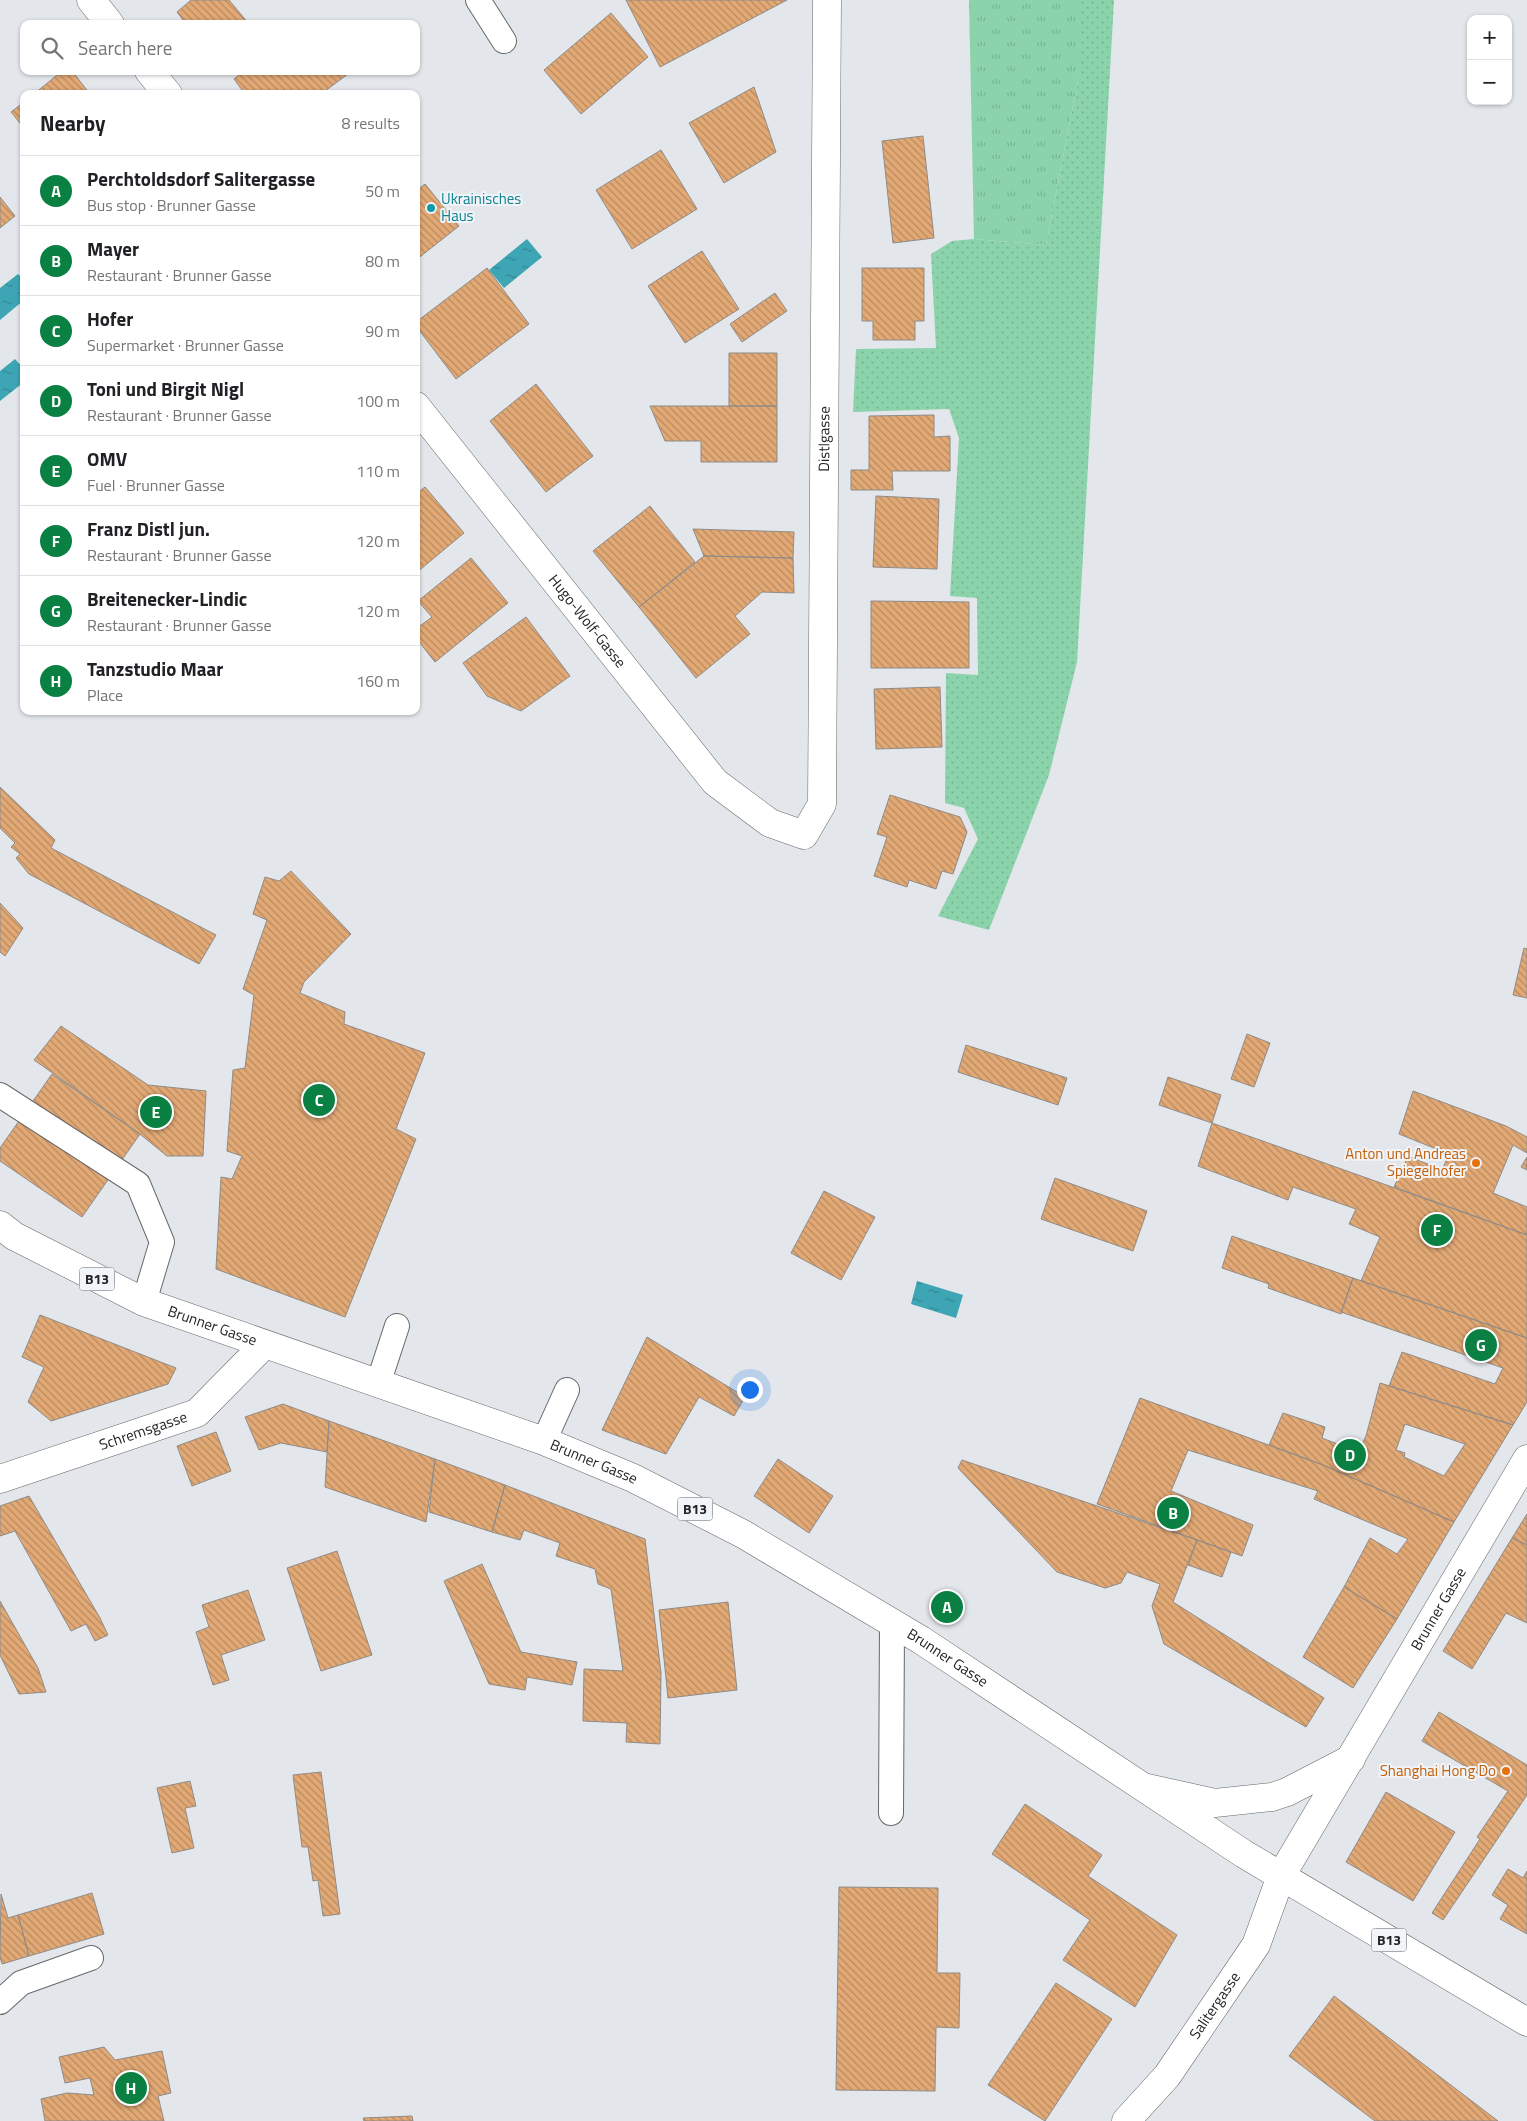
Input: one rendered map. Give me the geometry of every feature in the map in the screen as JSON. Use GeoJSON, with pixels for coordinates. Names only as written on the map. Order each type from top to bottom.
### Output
{"type":"FeatureCollection","features":[{"type":"Feature","properties":{"kind":"main road"},"geometry":{"type":"LineString","coordinates":[[91,0],[107,20]]}},
{"type":"Feature","properties":{"kind":"main road","name":"Distlgasse"},"geometry":{"type":"LineString","coordinates":[[770,823],[804,835],[822,804],[827,0]]}},
{"type":"Feature","properties":{"kind":"main road"},"geometry":{"type":"LineString","coordinates":[[152,75],[165,90]]}},
{"type":"Feature","properties":{"kind":"main road","name":"Hugo-Wolf-Gasse"},"geometry":{"type":"LineString","coordinates":[[420,411],[715,782],[770,823]]}},
{"type":"Feature","properties":{"kind":"main road","name":"Brunner Gasse"},"geometry":{"type":"LineString","coordinates":[[0,1225],[14,1236],[144,1302],[263,1346],[544,1442],[634,1478],[743,1534],[892,1623],[1281,1876],[1527,1459]]}},
{"type":"Feature","properties":{"kind":"main road","name":"Schremsgasse"},"geometry":{"type":"LineString","coordinates":[[0,1479],[197,1414],[263,1346]]}},
{"type":"Feature","properties":{"kind":"main road","name":"Brunner Gasse"},"geometry":{"type":"LineString","coordinates":[[1146,1788],[1215,1803],[1272,1797],[1287,1792],[1350,1759]]}},
{"type":"Feature","properties":{"kind":"main road","name":"B13"},"geometry":{"type":"LineString","coordinates":[[1281,1876],[1527,2022]]}},
{"type":"Feature","properties":{"kind":"main road","name":"Salitergasse"},"geometry":{"type":"LineString","coordinates":[[1126,2121],[1167,2076],[1256,1945],[1281,1876]]}},
{"type":"Feature","properties":{"kind":"lane"},"geometry":{"type":"LineString","coordinates":[[478,0],[504,41]]}},
{"type":"Feature","properties":{"kind":"lane"},"geometry":{"type":"LineString","coordinates":[[0,1095],[138,1184],[162,1242],[144,1302]]}},
{"type":"Feature","properties":{"kind":"lane"},"geometry":{"type":"LineString","coordinates":[[378,1384],[397,1326]]}},
{"type":"Feature","properties":{"kind":"lane"},"geometry":{"type":"LineString","coordinates":[[544,1442],[567,1390]]}},
{"type":"Feature","properties":{"kind":"lane"},"geometry":{"type":"LineString","coordinates":[[891,1813],[892,1623]]}},
{"type":"Feature","properties":{"kind":"lane"},"geometry":{"type":"LineString","coordinates":[[0,2002],[21,1983],[91,1958]]}},
{"type":"Feature","properties":{"kind":"green space"},"geometry":{"type":"Polygon","coordinates":[[[969,0],[1079,0],[1079,75],[1046,245],[974,239],[969,0]]]}},
{"type":"Feature","properties":{"kind":"green space"},"geometry":{"type":"Polygon","coordinates":[[[1079,0],[1114,0],[1077,662],[1049,775],[989,930],[938,916],[978,839],[964,808],[945,803],[946,673],[978,675],[977,598],[950,596],[959,438],[949,409],[853,412],[856,349],[936,348],[931,254],[952,241],[974,239],[1046,245],[1079,75],[1079,0]]]}},
{"type":"Feature","properties":{"kind":"water"},"geometry":{"type":"Polygon","coordinates":[[[527,239],[542,257],[504,288],[489,270],[527,239]]]}},
{"type":"Feature","properties":{"kind":"water"},"geometry":{"type":"Polygon","coordinates":[[[18,274],[20,276],[20,303],[0,320],[0,288],[18,274]]]}},
{"type":"Feature","properties":{"kind":"water"},"geometry":{"type":"Polygon","coordinates":[[[15,359],[20,365],[20,385],[0,401],[0,371],[15,359]]]}},
{"type":"Feature","properties":{"kind":"water"},"geometry":{"type":"Polygon","coordinates":[[[917,1281],[963,1295],[956,1318],[911,1304],[917,1281]]]}},
{"type":"Feature","properties":{"kind":"building"},"geometry":{"type":"Polygon","coordinates":[[[191,0],[229,0],[246,20],[183,20],[177,12],[191,0]]]}},
{"type":"Feature","properties":{"kind":"building"},"geometry":{"type":"Polygon","coordinates":[[[626,0],[787,0],[660,67],[626,0]]]}},
{"type":"Feature","properties":{"kind":"building"},"geometry":{"type":"Polygon","coordinates":[[[611,13],[648,57],[581,114],[544,70],[611,13]]]}},
{"type":"Feature","properties":{"kind":"building"},"geometry":{"type":"Polygon","coordinates":[[[57,75],[75,75],[87,90],[39,90],[57,75]]]}},
{"type":"Feature","properties":{"kind":"building"},"geometry":{"type":"Polygon","coordinates":[[[239,75],[347,75],[326,90],[242,90],[234,79],[239,75]]]}},
{"type":"Feature","properties":{"kind":"building"},"geometry":{"type":"Polygon","coordinates":[[[754,87],[776,152],[724,183],[689,123],[754,87]]]}},
{"type":"Feature","properties":{"kind":"building"},"geometry":{"type":"Polygon","coordinates":[[[20,105],[20,123],[11,112],[20,105]]]}},
{"type":"Feature","properties":{"kind":"building"},"geometry":{"type":"Polygon","coordinates":[[[923,136],[934,238],[893,243],[882,141],[923,136]]]}},
{"type":"Feature","properties":{"kind":"building"},"geometry":{"type":"Polygon","coordinates":[[[661,150],[697,209],[632,249],[596,190],[661,150]]]}},
{"type":"Feature","properties":{"kind":"building","name":"Ukrainisches Haus"},"geometry":{"type":"Polygon","coordinates":[[[425,184],[459,226],[420,257],[420,188],[425,184]]]}},
{"type":"Feature","properties":{"kind":"building"},"geometry":{"type":"Polygon","coordinates":[[[0,197],[15,216],[0,228],[0,197]]]}},
{"type":"Feature","properties":{"kind":"building"},"geometry":{"type":"Polygon","coordinates":[[[702,251],[739,309],[685,343],[648,286],[702,251]]]}},
{"type":"Feature","properties":{"kind":"building"},"geometry":{"type":"Polygon","coordinates":[[[487,268],[529,324],[456,379],[420,331],[420,319],[487,268]]]}},
{"type":"Feature","properties":{"kind":"building"},"geometry":{"type":"Polygon","coordinates":[[[862,268],[924,268],[924,321],[915,321],[915,340],[873,340],[873,321],[862,321],[862,268]]]}},
{"type":"Feature","properties":{"kind":"building"},"geometry":{"type":"Polygon","coordinates":[[[775,293],[787,311],[742,342],[730,324],[775,293]]]}},
{"type":"Feature","properties":{"kind":"building"},"geometry":{"type":"Polygon","coordinates":[[[729,353],[777,353],[777,406],[729,406],[729,353]]]}},
{"type":"Feature","properties":{"kind":"building"},"geometry":{"type":"Polygon","coordinates":[[[536,384],[593,456],[546,492],[490,421],[536,384]]]}},
{"type":"Feature","properties":{"kind":"building"},"geometry":{"type":"Polygon","coordinates":[[[650,406],[777,406],[777,462],[701,462],[701,441],[665,441],[650,406]]]}},
{"type":"Feature","properties":{"kind":"building"},"geometry":{"type":"Polygon","coordinates":[[[934,415],[934,437],[950,436],[950,471],[892,471],[893,490],[851,490],[851,470],[869,470],[869,416],[934,415]]]}},
{"type":"Feature","properties":{"kind":"building"},"geometry":{"type":"Polygon","coordinates":[[[425,487],[464,533],[420,570],[420,491],[425,487]]]}},
{"type":"Feature","properties":{"kind":"building"},"geometry":{"type":"Polygon","coordinates":[[[876,496],[939,499],[937,569],[873,567],[876,496]]]}},
{"type":"Feature","properties":{"kind":"building"},"geometry":{"type":"Polygon","coordinates":[[[650,506],[695,562],[639,607],[593,551],[650,506]]]}},
{"type":"Feature","properties":{"kind":"building"},"geometry":{"type":"Polygon","coordinates":[[[693,529],[794,532],[793,558],[704,556],[693,529]]]}},
{"type":"Feature","properties":{"kind":"building"},"geometry":{"type":"Polygon","coordinates":[[[704,556],[793,558],[794,593],[762,592],[735,616],[750,634],[696,678],[639,607],[704,556]]]}},
{"type":"Feature","properties":{"kind":"building"},"geometry":{"type":"Polygon","coordinates":[[[471,558],[508,603],[435,662],[420,643],[420,626],[432,617],[420,603],[420,599],[471,558]]]}},
{"type":"Feature","properties":{"kind":"building"},"geometry":{"type":"Polygon","coordinates":[[[871,601],[969,602],[969,668],[871,668],[871,601]]]}},
{"type":"Feature","properties":{"kind":"building"},"geometry":{"type":"Polygon","coordinates":[[[526,617],[570,676],[521,711],[487,696],[463,663],[526,617]]]}},
{"type":"Feature","properties":{"kind":"building"},"geometry":{"type":"Polygon","coordinates":[[[940,687],[942,747],[876,749],[874,689],[940,687]]]}},
{"type":"Feature","properties":{"kind":"building"},"geometry":{"type":"Polygon","coordinates":[[[0,787],[55,840],[51,848],[216,935],[199,964],[29,874],[16,858],[20,854],[11,847],[15,843],[0,828],[0,787]]]}},
{"type":"Feature","properties":{"kind":"building"},"geometry":{"type":"Polygon","coordinates":[[[890,795],[960,817],[967,832],[953,874],[942,871],[936,889],[909,880],[907,887],[874,876],[887,837],[877,834],[890,795]]]}},
{"type":"Feature","properties":{"kind":"building"},"geometry":{"type":"Polygon","coordinates":[[[291,871],[351,934],[304,982],[300,993],[345,1012],[344,1024],[425,1053],[396,1129],[416,1139],[345,1317],[216,1269],[221,1177],[232,1179],[242,1156],[227,1151],[233,1070],[245,1068],[254,995],[243,989],[267,920],[253,914],[265,877],[279,881],[291,871]]]}},
{"type":"Feature","properties":{"kind":"building"},"geometry":{"type":"Polygon","coordinates":[[[0,903],[23,928],[5,956],[0,952],[0,903]]]}},
{"type":"Feature","properties":{"kind":"building"},"geometry":{"type":"Polygon","coordinates":[[[1524,948],[1527,949],[1527,998],[1513,995],[1524,948]]]}},
{"type":"Feature","properties":{"kind":"building"},"geometry":{"type":"Polygon","coordinates":[[[61,1026],[148,1085],[206,1091],[203,1156],[167,1156],[140,1134],[34,1060],[61,1026]]]}},
{"type":"Feature","properties":{"kind":"building"},"geometry":{"type":"Polygon","coordinates":[[[1247,1034],[1270,1043],[1254,1087],[1231,1079],[1247,1034]]]}},
{"type":"Feature","properties":{"kind":"building"},"geometry":{"type":"Polygon","coordinates":[[[966,1045],[1067,1078],[1058,1105],[958,1072],[966,1045]]]}},
{"type":"Feature","properties":{"kind":"building"},"geometry":{"type":"Polygon","coordinates":[[[52,1074],[140,1134],[82,1217],[0,1161],[0,1148],[52,1074]]]}},
{"type":"Feature","properties":{"kind":"building"},"geometry":{"type":"Polygon","coordinates":[[[1168,1077],[1221,1095],[1212,1123],[1159,1105],[1168,1077]]]}},
{"type":"Feature","properties":{"kind":"building","name":"Anton und Andreas Spiegelhofer"},"geometry":{"type":"Polygon","coordinates":[[[1413,1091],[1506,1126],[1527,1137],[1527,1153],[1513,1145],[1493,1193],[1527,1207],[1527,1235],[1394,1187],[1408,1156],[1442,1170],[1449,1154],[1399,1134],[1413,1091]]]}},
{"type":"Feature","properties":{"kind":"building"},"geometry":{"type":"Polygon","coordinates":[[[1212,1123],[1527,1235],[1527,1338],[1361,1281],[1380,1237],[1349,1224],[1356,1209],[1293,1187],[1288,1200],[1198,1166],[1212,1123]]]}},
{"type":"Feature","properties":{"kind":"building"},"geometry":{"type":"Polygon","coordinates":[[[1527,1157],[1527,1170],[1521,1167],[1527,1157]]]}},
{"type":"Feature","properties":{"kind":"building"},"geometry":{"type":"Polygon","coordinates":[[[1055,1178],[1147,1211],[1133,1251],[1041,1219],[1055,1178]]]}},
{"type":"Feature","properties":{"kind":"building"},"geometry":{"type":"Polygon","coordinates":[[[824,1191],[875,1217],[841,1280],[791,1253],[824,1191]]]}},
{"type":"Feature","properties":{"kind":"building"},"geometry":{"type":"Polygon","coordinates":[[[1232,1236],[1353,1278],[1341,1314],[1268,1288],[1269,1284],[1222,1268],[1232,1236]]]}},
{"type":"Feature","properties":{"kind":"building"},"geometry":{"type":"Polygon","coordinates":[[[1353,1278],[1527,1338],[1527,1402],[1513,1425],[1389,1386],[1402,1352],[1495,1384],[1503,1368],[1341,1312],[1353,1278]]]}},
{"type":"Feature","properties":{"kind":"building"},"geometry":{"type":"Polygon","coordinates":[[[40,1315],[176,1368],[168,1384],[51,1421],[28,1402],[44,1367],[22,1357],[40,1315]]]}},
{"type":"Feature","properties":{"kind":"building"},"geometry":{"type":"Polygon","coordinates":[[[647,1337],[745,1397],[734,1416],[699,1397],[666,1454],[602,1430],[647,1337]]]}},
{"type":"Feature","properties":{"kind":"building"},"geometry":{"type":"Polygon","coordinates":[[[1380,1383],[1513,1425],[1454,1522],[1323,1465],[1269,1445],[1283,1413],[1325,1427],[1322,1438],[1358,1452],[1366,1436],[1380,1383]],[[1405,1424],[1396,1450],[1405,1453],[1404,1457],[1444,1476],[1465,1444],[1405,1424]]]}},
{"type":"Feature","properties":{"kind":"building"},"geometry":{"type":"Polygon","coordinates":[[[1140,1398],[1323,1465],[1454,1522],[1397,1619],[1344,1587],[1370,1538],[1397,1554],[1408,1539],[1314,1499],[1318,1491],[1188,1450],[1171,1491],[1253,1525],[1242,1556],[1097,1504],[1140,1398]]]}},
{"type":"Feature","properties":{"kind":"building"},"geometry":{"type":"Polygon","coordinates":[[[283,1404],[329,1421],[327,1452],[281,1443],[259,1450],[245,1417],[283,1404]]]}},
{"type":"Feature","properties":{"kind":"building"},"geometry":{"type":"Polygon","coordinates":[[[329,1421],[435,1459],[426,1522],[325,1487],[329,1421]]]}},
{"type":"Feature","properties":{"kind":"building"},"geometry":{"type":"Polygon","coordinates":[[[216,1432],[231,1471],[192,1486],[177,1446],[216,1432]]]}},
{"type":"Feature","properties":{"kind":"building"},"geometry":{"type":"Polygon","coordinates":[[[435,1459],[505,1485],[492,1532],[429,1512],[435,1459]]]}},
{"type":"Feature","properties":{"kind":"building"},"geometry":{"type":"Polygon","coordinates":[[[778,1459],[833,1496],[809,1533],[754,1496],[778,1459]]]}},
{"type":"Feature","properties":{"kind":"building"},"geometry":{"type":"Polygon","coordinates":[[[962,1460],[1197,1540],[1173,1602],[1324,1698],[1306,1727],[1164,1644],[1152,1606],[1160,1584],[1127,1572],[1121,1583],[1105,1588],[1057,1572],[958,1468],[962,1460]]]}},
{"type":"Feature","properties":{"kind":"building"},"geometry":{"type":"Polygon","coordinates":[[[505,1485],[645,1539],[661,1673],[660,1744],[626,1742],[627,1723],[583,1721],[584,1669],[623,1671],[611,1589],[598,1584],[595,1569],[556,1556],[560,1543],[524,1530],[520,1540],[492,1532],[505,1485]]]}},
{"type":"Feature","properties":{"kind":"building"},"geometry":{"type":"Polygon","coordinates":[[[29,1496],[108,1635],[95,1641],[86,1624],[71,1631],[15,1531],[0,1536],[0,1506],[29,1496]]]}},
{"type":"Feature","properties":{"kind":"building"},"geometry":{"type":"Polygon","coordinates":[[[1527,1514],[1527,1545],[1512,1538],[1527,1514]]]}},
{"type":"Feature","properties":{"kind":"building"},"geometry":{"type":"Polygon","coordinates":[[[1512,1538],[1527,1545],[1527,1623],[1506,1613],[1472,1669],[1443,1651],[1512,1538]]]}},
{"type":"Feature","properties":{"kind":"building"},"geometry":{"type":"Polygon","coordinates":[[[1197,1540],[1231,1552],[1222,1577],[1188,1565],[1197,1540]]]}},
{"type":"Feature","properties":{"kind":"building"},"geometry":{"type":"Polygon","coordinates":[[[337,1551],[372,1655],[321,1671],[287,1568],[337,1551]]]}},
{"type":"Feature","properties":{"kind":"building"},"geometry":{"type":"Polygon","coordinates":[[[482,1564],[521,1652],[577,1662],[572,1685],[527,1677],[525,1690],[489,1684],[444,1581],[482,1564]]]}},
{"type":"Feature","properties":{"kind":"building"},"geometry":{"type":"Polygon","coordinates":[[[1344,1587],[1397,1619],[1353,1688],[1303,1657],[1344,1587]]]}},
{"type":"Feature","properties":{"kind":"building"},"geometry":{"type":"Polygon","coordinates":[[[248,1590],[265,1640],[221,1655],[229,1680],[213,1685],[196,1632],[209,1627],[202,1605],[248,1590]]]}},
{"type":"Feature","properties":{"kind":"building"},"geometry":{"type":"Polygon","coordinates":[[[0,1601],[38,1668],[46,1692],[19,1694],[0,1655],[0,1601]]]}},
{"type":"Feature","properties":{"kind":"building"},"geometry":{"type":"Polygon","coordinates":[[[728,1602],[737,1690],[668,1698],[659,1610],[728,1602]]]}},
{"type":"Feature","properties":{"kind":"building"},"geometry":{"type":"Polygon","coordinates":[[[1439,1712],[1527,1765],[1527,1795],[1443,1920],[1432,1913],[1480,1839],[1477,1837],[1508,1791],[1422,1741],[1439,1712]]]}},
{"type":"Feature","properties":{"kind":"building"},"geometry":{"type":"Polygon","coordinates":[[[321,1772],[340,1914],[323,1916],[318,1880],[313,1881],[308,1847],[302,1847],[293,1775],[321,1772]]]}},
{"type":"Feature","properties":{"kind":"building"},"geometry":{"type":"Polygon","coordinates":[[[190,1781],[196,1806],[185,1808],[194,1848],[172,1853],[157,1788],[190,1781]]]}},
{"type":"Feature","properties":{"kind":"building"},"geometry":{"type":"Polygon","coordinates":[[[1386,1792],[1455,1832],[1413,1901],[1346,1862],[1386,1792]]]}},
{"type":"Feature","properties":{"kind":"building"},"geometry":{"type":"Polygon","coordinates":[[[1025,1804],[1102,1855],[1088,1876],[1177,1935],[1135,2007],[1063,1960],[1090,1920],[992,1854],[1025,1804]]]}},
{"type":"Feature","properties":{"kind":"building"},"geometry":{"type":"Polygon","coordinates":[[[1508,1869],[1523,1878],[1527,1871],[1527,1934],[1500,1919],[1508,1905],[1492,1895],[1508,1869]]]}},
{"type":"Feature","properties":{"kind":"building"},"geometry":{"type":"Polygon","coordinates":[[[839,1887],[938,1888],[937,1973],[960,1973],[959,2028],[936,2027],[935,2091],[836,2090],[839,1887]]]}},
{"type":"Feature","properties":{"kind":"building"},"geometry":{"type":"Polygon","coordinates":[[[92,1893],[104,1934],[29,1956],[18,1915],[92,1893]]]}},
{"type":"Feature","properties":{"kind":"building"},"geometry":{"type":"Polygon","coordinates":[[[1,1894],[8,1918],[18,1915],[29,1956],[2,1964],[0,1957],[1,1894]]]}},
{"type":"Feature","properties":{"kind":"building"},"geometry":{"type":"Polygon","coordinates":[[[1056,1983],[1112,2019],[1045,2121],[988,2085],[1056,1983]]]}},
{"type":"Feature","properties":{"kind":"building"},"geometry":{"type":"Polygon","coordinates":[[[1334,1996],[1498,2121],[1375,2121],[1289,2056],[1334,1996]]]}},
{"type":"Feature","properties":{"kind":"building"},"geometry":{"type":"Polygon","coordinates":[[[104,2047],[115,2060],[162,2051],[171,2093],[158,2096],[164,2121],[45,2121],[41,2099],[67,2093],[94,2095],[90,2078],[65,2083],[59,2057],[104,2047]]]}},
{"type":"Feature","properties":{"kind":"building"},"geometry":{"type":"Polygon","coordinates":[[[412,2116],[413,2121],[364,2121],[363,2118],[412,2116]]]}},
{"type":"Feature","properties":{"kind":"place","name":"Ukrainisches Haus"},"geometry":{"type":"Point","coordinates":[431,208]}},
{"type":"Feature","properties":{"kind":"place","name":"Hofer"},"geometry":{"type":"Point","coordinates":[319,1100]}},
{"type":"Feature","properties":{"kind":"place","name":"OMV"},"geometry":{"type":"Point","coordinates":[156,1112]}},
{"type":"Feature","properties":{"kind":"place","name":"Anton und Andreas Spiegelhofer"},"geometry":{"type":"Point","coordinates":[1476,1163]}},
{"type":"Feature","properties":{"kind":"place","name":"Franz Distl jun."},"geometry":{"type":"Point","coordinates":[1437,1230]}},
{"type":"Feature","properties":{"kind":"place","name":"Breitenecker-Lindic"},"geometry":{"type":"Point","coordinates":[1481,1345]}},
{"type":"Feature","properties":{"kind":"place","name":"Toni und Birgit Nigl"},"geometry":{"type":"Point","coordinates":[1350,1455]}},
{"type":"Feature","properties":{"kind":"place","name":"Mayer"},"geometry":{"type":"Point","coordinates":[1173,1513]}},
{"type":"Feature","properties":{"kind":"place","name":"Perchtoldsdorf Salitergasse"},"geometry":{"type":"Point","coordinates":[947,1607]}},
{"type":"Feature","properties":{"kind":"place","name":"Shanghai Hong Do"},"geometry":{"type":"Point","coordinates":[1506,1771]}},
{"type":"Feature","properties":{"kind":"place","name":"Tanzstudio Maar"},"geometry":{"type":"Point","coordinates":[131,2088]}}]}
